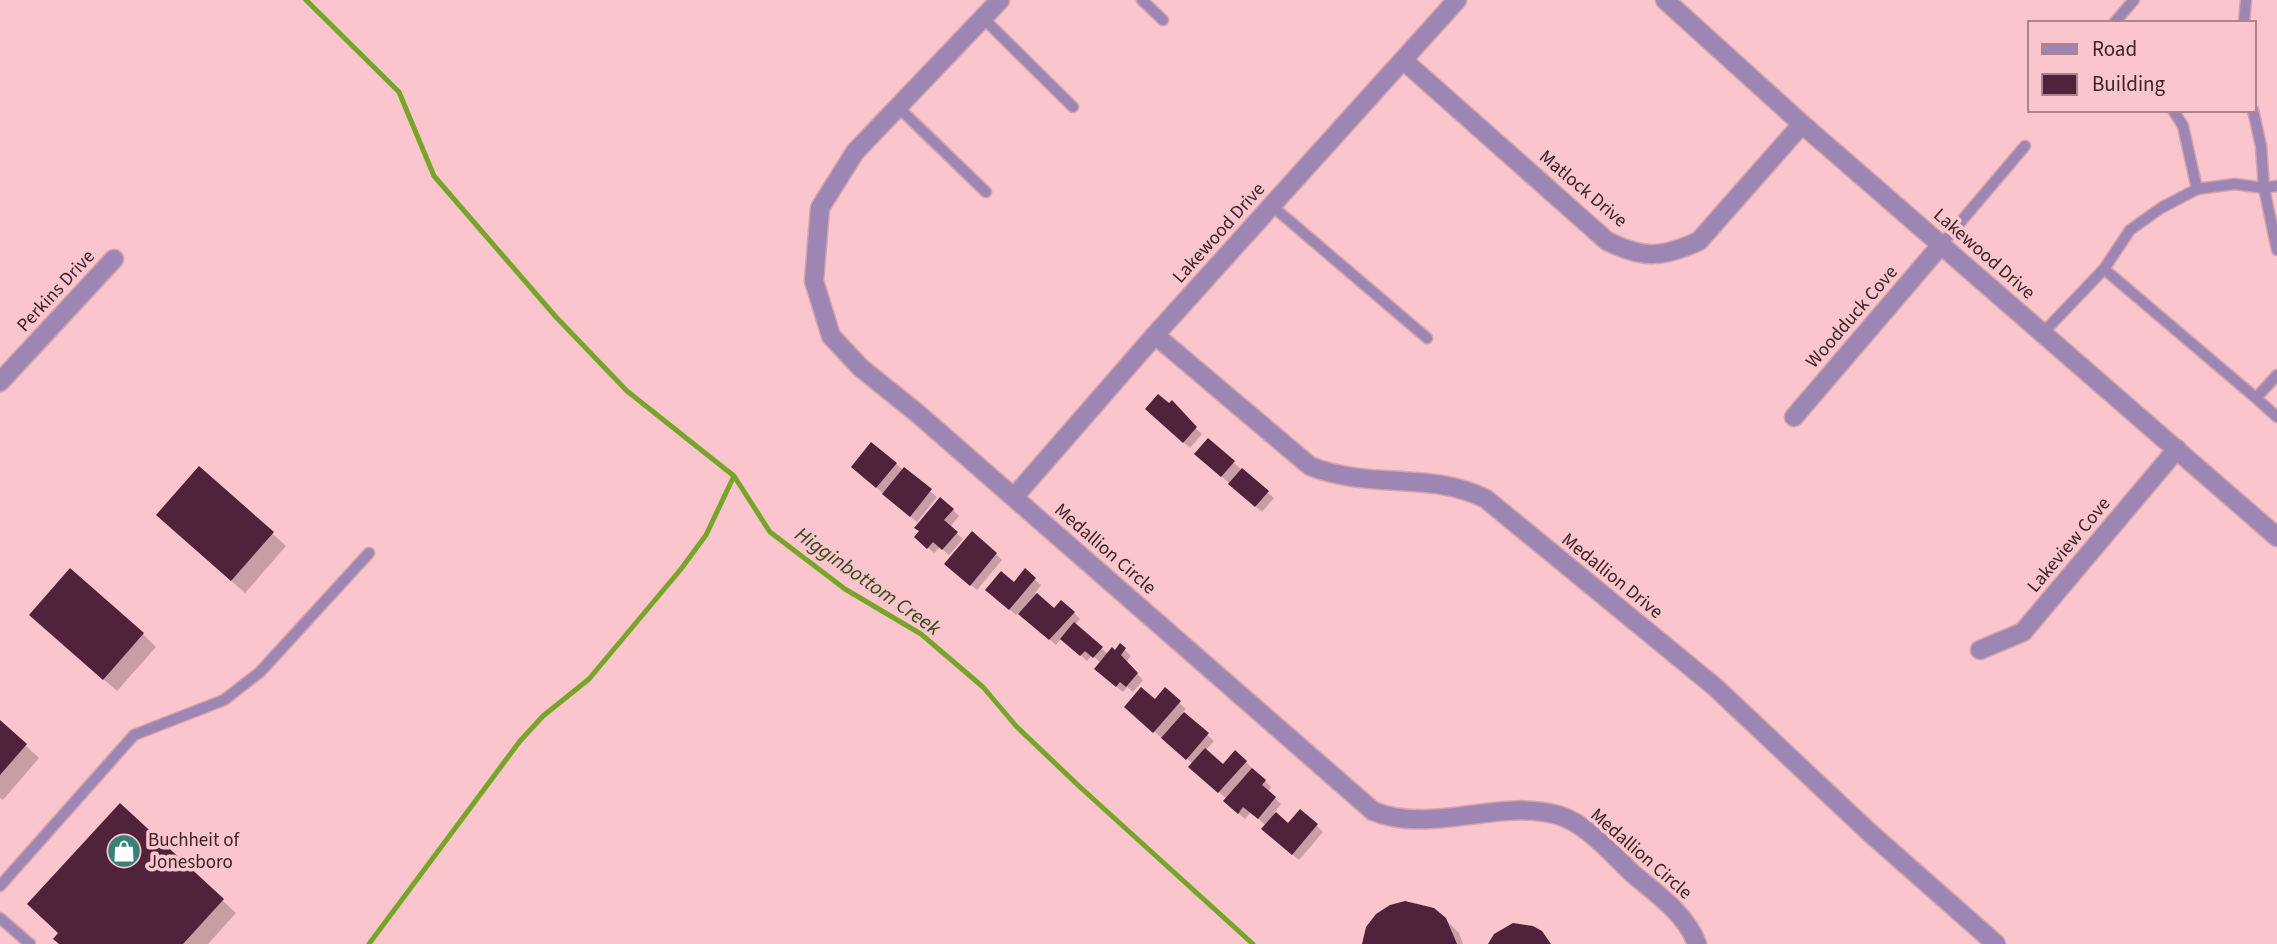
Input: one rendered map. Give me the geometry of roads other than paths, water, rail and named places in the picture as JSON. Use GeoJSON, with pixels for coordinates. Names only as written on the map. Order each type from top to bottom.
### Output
{"type":"FeatureCollection","features":[{"type":"Feature","properties":{"kind":"street","name":"Medallion Circle"},"geometry":{"type":"LineString","coordinates":[[1000,0],[855,152],[820,208],[814,281],[831,336],[861,368],[1014,497],[1373,811],[1400,820],[1534,811],[1558,815],[1584,830],[1678,913],[1697,944]]}},
{"type":"Feature","properties":{"kind":"street","name":"Lakewood Drive"},"geometry":{"type":"LineString","coordinates":[[1014,497],[1155,335],[1457,0]]}},
{"type":"Feature","properties":{"kind":"street","name":"Lakewood Drive"},"geometry":{"type":"LineString","coordinates":[[1665,0],[1802,124],[2277,537]]}},
{"type":"Feature","properties":{"kind":"street","name":"Matlock Drive"},"geometry":{"type":"LineString","coordinates":[[1403,60],[1607,241],[1626,250],[1650,255],[1679,250],[1699,241],[1802,124]]}},
{"type":"Feature","properties":{"kind":"street","name":"Woodduck Cove"},"geometry":{"type":"LineString","coordinates":[[1794,417],[1941,245]]}},
{"type":"Feature","properties":{"kind":"street","name":"Perkins Drive"},"geometry":{"type":"LineString","coordinates":[[0,382],[114,259]]}},
{"type":"Feature","properties":{"kind":"street","name":"Medallion Drive"},"geometry":{"type":"LineString","coordinates":[[1155,335],[1310,466],[1329,474],[1379,482],[1454,485],[1486,499],[1715,687],[1869,832],[1996,944]]}},
{"type":"Feature","properties":{"kind":"street","name":"Lakeview Cove"},"geometry":{"type":"LineString","coordinates":[[1980,650],[2023,632],[2177,449]]}},
{"type":"Feature","properties":{"kind":"lane"},"geometry":{"type":"LineString","coordinates":[[1142,0],[1163,20]]}},
{"type":"Feature","properties":{"kind":"lane"},"geometry":{"type":"LineString","coordinates":[[2116,21],[2134,0]]}},
{"type":"Feature","properties":{"kind":"lane"},"geometry":{"type":"LineString","coordinates":[[2244,21],[2246,0]]}},
{"type":"Feature","properties":{"kind":"lane"},"geometry":{"type":"LineString","coordinates":[[983,18],[1073,107]]}},
{"type":"Feature","properties":{"kind":"lane"},"geometry":{"type":"LineString","coordinates":[[898,107],[986,192]]}},
{"type":"Feature","properties":{"kind":"lane"},"geometry":{"type":"LineString","coordinates":[[2174,112],[2183,126],[2197,189]]}},
{"type":"Feature","properties":{"kind":"lane"},"geometry":{"type":"LineString","coordinates":[[2253,112],[2261,146],[2264,188],[2277,250]]}},
{"type":"Feature","properties":{"kind":"lane"},"geometry":{"type":"LineString","coordinates":[[1941,245],[2025,146]]}},
{"type":"Feature","properties":{"kind":"lane"},"geometry":{"type":"LineString","coordinates":[[2043,333],[2104,269],[2130,230],[2161,208],[2197,189],[2235,184],[2264,188],[2277,186]]}},
{"type":"Feature","properties":{"kind":"lane"},"geometry":{"type":"LineString","coordinates":[[1272,206],[1427,338]]}},
{"type":"Feature","properties":{"kind":"lane"},"geometry":{"type":"LineString","coordinates":[[2104,269],[2277,417]]}},
{"type":"Feature","properties":{"kind":"lane"},"geometry":{"type":"LineString","coordinates":[[2256,398],[2277,375]]}},
{"type":"Feature","properties":{"kind":"lane"},"geometry":{"type":"LineString","coordinates":[[0,886],[134,735],[224,700],[260,672],[369,553]]}},
{"type":"Feature","properties":{"kind":"lane"},"geometry":{"type":"LineString","coordinates":[[0,918],[30,944]]}},
{"type":"Feature","properties":{"kind":"waterway","name":"Higginbottom Creek"},"geometry":{"type":"LineString","coordinates":[[306,0],[399,92],[434,176],[556,317],[627,391],[734,476],[770,532],[845,589],[921,634],[983,687],[1016,726],[1080,787],[1253,944]]}},
{"type":"Feature","properties":{"kind":"waterway"},"geometry":{"type":"LineString","coordinates":[[369,944],[520,741],[543,716],[589,679],[681,569],[706,535],[734,476]]}},
{"type":"Feature","properties":{"kind":"place","name":"Buchheit of Jonesboro"},"geometry":{"type":"Point","coordinates":[124,851]}}]}
